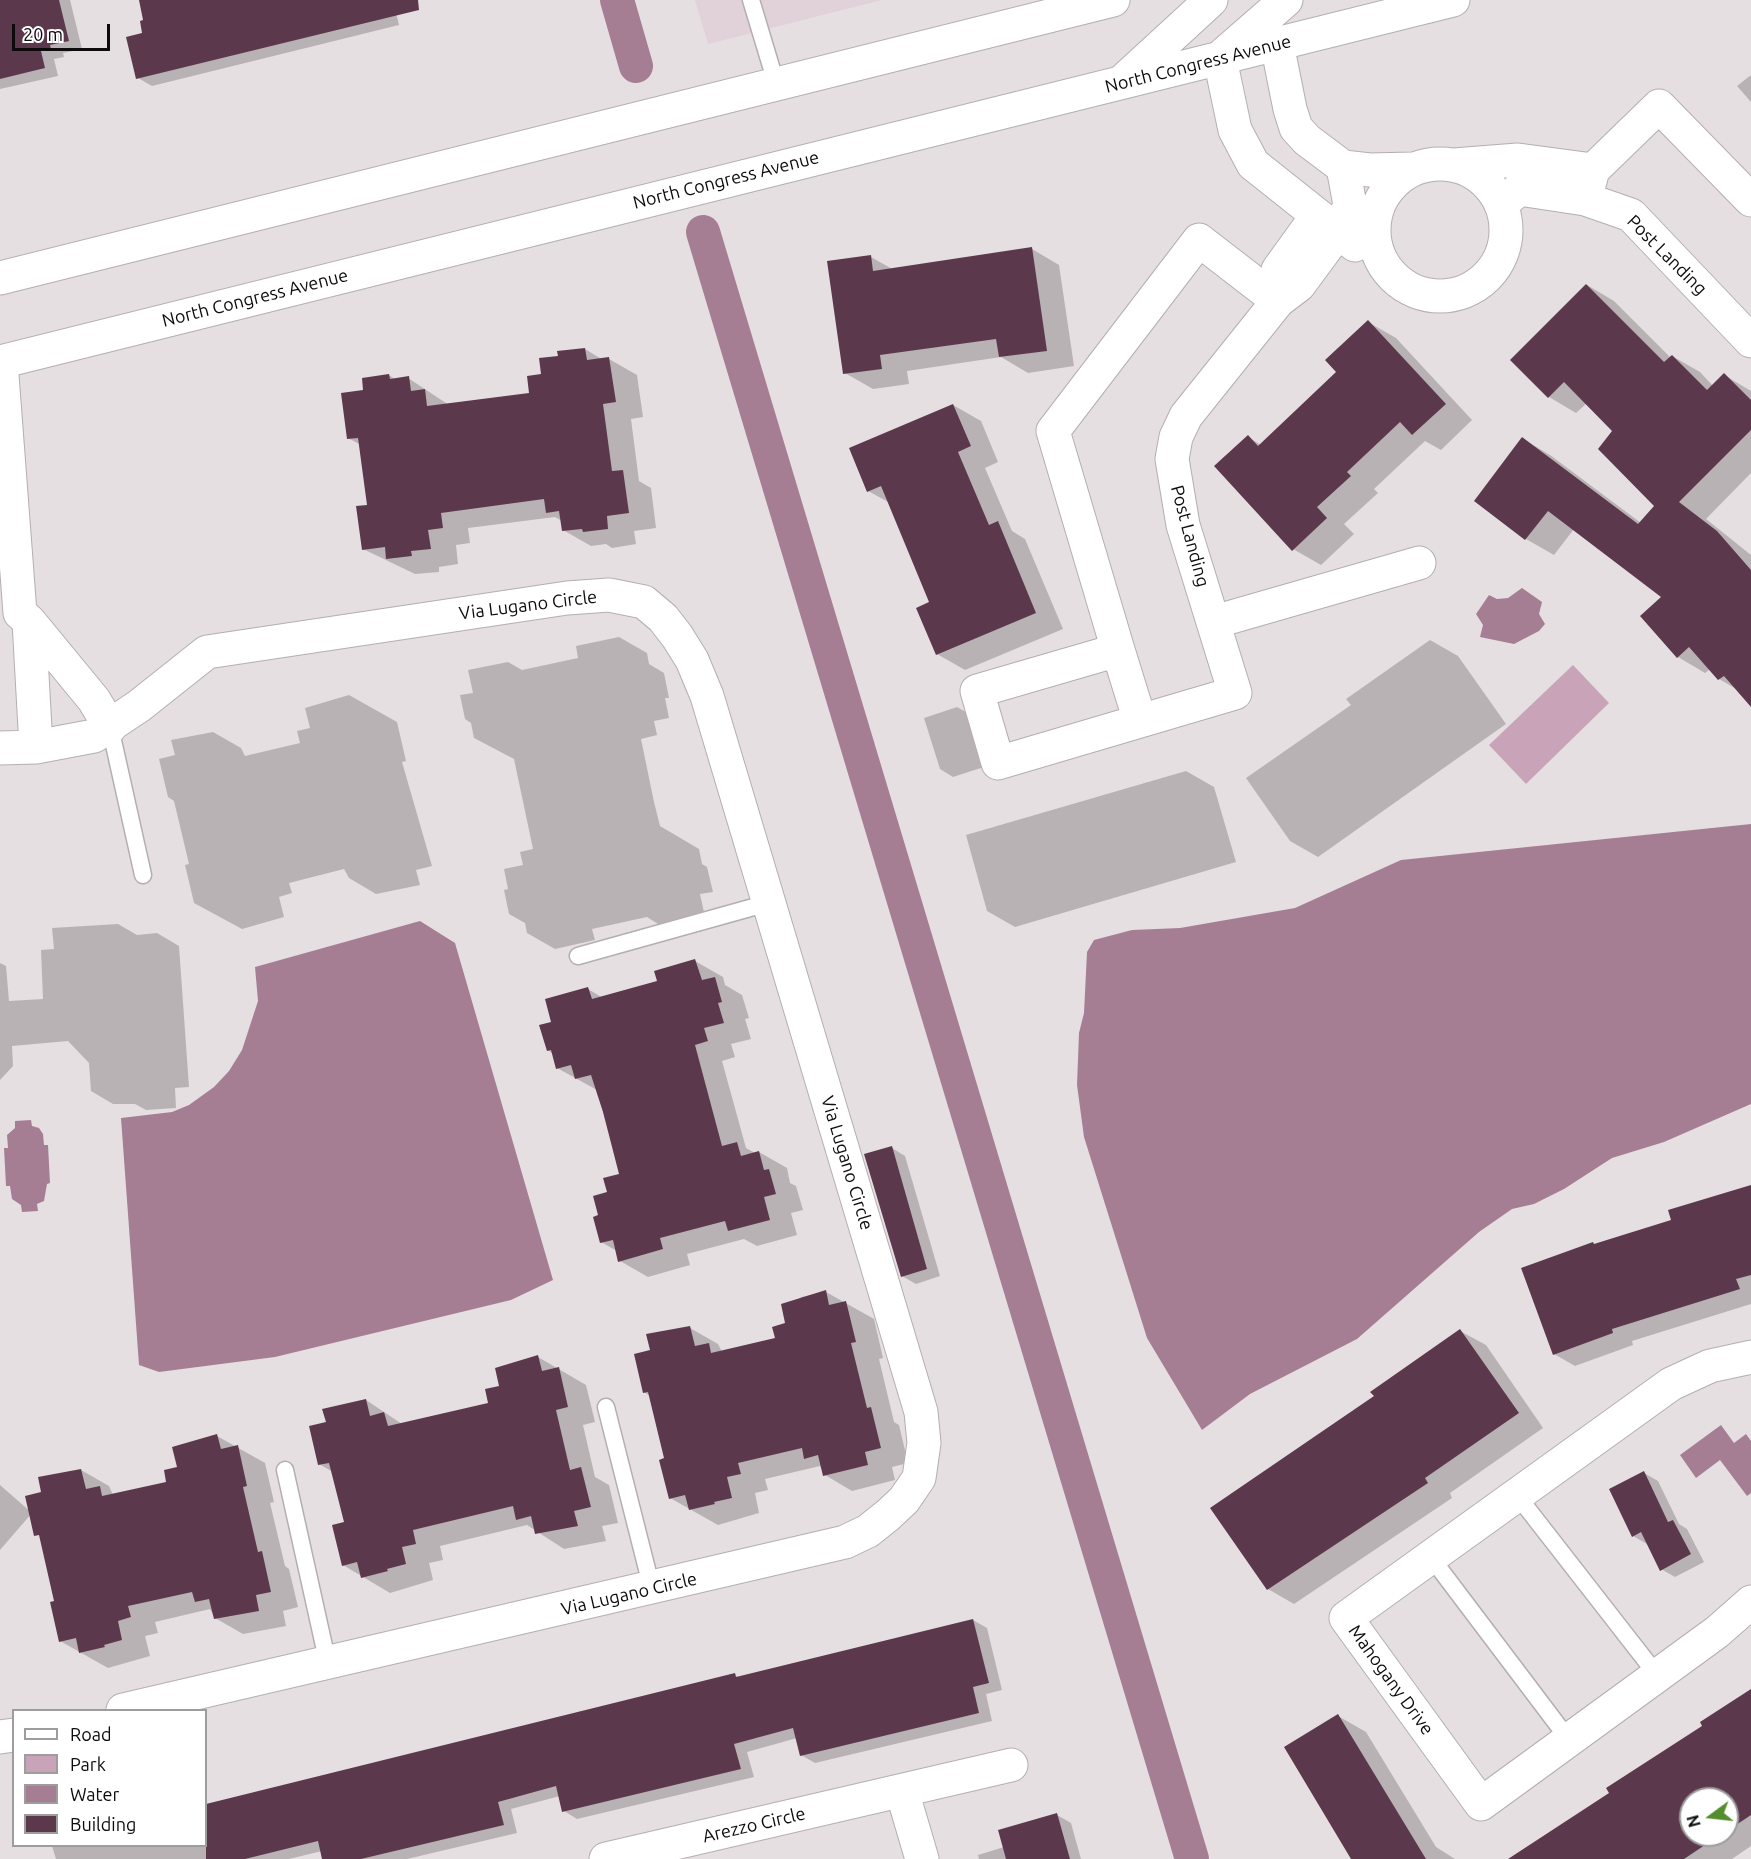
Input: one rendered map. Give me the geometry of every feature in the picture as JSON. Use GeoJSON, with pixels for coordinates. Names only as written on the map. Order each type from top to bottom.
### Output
{"type":"FeatureCollection","features":[{"type":"Feature","properties":{"kind":"street"},"geometry":{"type":"LineString","coordinates":[[1,279],[1113,0]]}},
{"type":"Feature","properties":{"kind":"street"},"geometry":{"type":"LineString","coordinates":[[1120,83],[1211,0]]}},
{"type":"Feature","properties":{"kind":"street"},"geometry":{"type":"LineString","coordinates":[[1277,44],[1296,128],[1307,140],[1342,167],[1370,170],[1412,169],[1433,164],[1454,165],[1474,173],[1490,187],[1501,205],[1506,226],[1504,248],[1495,268],[1480,283],[1461,293],[1440,297],[1418,293],[1399,283],[1387,269],[1253,164],[1235,130],[1220,59],[1286,0]]}},
{"type":"Feature","properties":{"kind":"street","name":"North Congress Avenue"},"geometry":{"type":"LineString","coordinates":[[0,362],[1453,0]]}},
{"type":"Feature","properties":{"kind":"street"},"geometry":{"type":"LineString","coordinates":[[1589,184],[1659,106],[1751,200]]}},
{"type":"Feature","properties":{"kind":"street","name":"Post Landing"},"geometry":{"type":"LineString","coordinates":[[1454,165],[1518,160],[1589,184],[1631,215],[1751,341]]}},
{"type":"Feature","properties":{"kind":"street"},"geometry":{"type":"LineString","coordinates":[[1278,301],[1278,270],[1350,205],[1342,167]]}},
{"type":"Feature","properties":{"kind":"street"},"geometry":{"type":"LineString","coordinates":[[1387,269],[1376,247],[1373,226],[1376,211],[1382,198],[1395,181],[1412,169]]}},
{"type":"Feature","properties":{"kind":"street","name":"Post Landing"},"geometry":{"type":"LineString","coordinates":[[1501,205],[1519,189],[1589,184]]}},
{"type":"Feature","properties":{"kind":"street"},"geometry":{"type":"LineString","coordinates":[[1118,650],[977,691],[998,763],[1140,721],[1053,431],[1199,240],[1278,301]]}},
{"type":"Feature","properties":{"kind":"street","name":"Post Landing"},"geometry":{"type":"LineString","coordinates":[[1140,721],[1235,693],[1183,525],[1172,459],[1176,437],[1186,416],[1278,301]]}},
{"type":"Feature","properties":{"kind":"street"},"geometry":{"type":"LineString","coordinates":[[0,362],[16,616],[36,747]]}},
{"type":"Feature","properties":{"kind":"street"},"geometry":{"type":"LineString","coordinates":[[1214,622],[1419,563]]}},
{"type":"Feature","properties":{"kind":"street","name":"Via Lugano Circle"},"geometry":{"type":"LineString","coordinates":[[0,748],[36,747],[94,736],[110,727],[207,652],[567,598],[609,595],[644,602],[663,618],[677,636],[692,660],[707,696],[921,1412],[924,1443],[919,1478],[904,1500],[888,1515],[868,1531],[845,1542],[652,1589],[127,1709]]}},
{"type":"Feature","properties":{"kind":"street"},"geometry":{"type":"LineString","coordinates":[[16,616],[94,700],[110,727]]}},
{"type":"Feature","properties":{"kind":"street","name":"Mahogany Drive"},"geometry":{"type":"LineString","coordinates":[[1751,1357],[1710,1366],[1671,1384],[1346,1618],[1481,1804],[1718,1632],[1751,1602]]}},
{"type":"Feature","properties":{"kind":"street","name":"Arezzo Circle"},"geometry":{"type":"LineString","coordinates":[[606,1859],[1011,1765]]}},
{"type":"Feature","properties":{"kind":"street"},"geometry":{"type":"LineString","coordinates":[[902,1791],[922,1859]]}},
{"type":"Feature","properties":{"kind":"lane"},"geometry":{"type":"LineString","coordinates":[[751,0],[776,83]]}},
{"type":"Feature","properties":{"kind":"lane"},"geometry":{"type":"LineString","coordinates":[[110,727],[143,875]]}},
{"type":"Feature","properties":{"kind":"lane"},"geometry":{"type":"LineString","coordinates":[[578,956],[768,903]]}},
{"type":"Feature","properties":{"kind":"lane"},"geometry":{"type":"LineString","coordinates":[[606,1407],[652,1589]]}},
{"type":"Feature","properties":{"kind":"lane"},"geometry":{"type":"LineString","coordinates":[[285,1470],[328,1664]]}},
{"type":"Feature","properties":{"kind":"lane"},"geometry":{"type":"LineString","coordinates":[[1516,1494],[1657,1676]]}},
{"type":"Feature","properties":{"kind":"lane"},"geometry":{"type":"LineString","coordinates":[[1430,1556],[1569,1740]]}},
{"type":"Feature","properties":{"kind":"shaded area"},"geometry":{"type":"Polygon","coordinates":[[[695,0],[882,0],[708,44],[695,0]]]}},
{"type":"Feature","properties":{"kind":"green space"},"geometry":{"type":"Polygon","coordinates":[[[1573,665],[1609,703],[1526,784],[1489,745],[1573,665]]]}},
{"type":"Feature","properties":{"kind":"water"},"geometry":{"type":"Polygon","coordinates":[[[1522,588],[1542,602],[1539,614],[1545,624],[1539,631],[1514,644],[1480,637],[1483,625],[1476,614],[1489,595],[1497,599],[1508,598],[1522,588]]]}},
{"type":"Feature","properties":{"kind":"water"},"geometry":{"type":"Polygon","coordinates":[[[1751,824],[1751,1104],[1664,1142],[1612,1158],[1564,1189],[1534,1204],[1512,1209],[1479,1232],[1357,1339],[1250,1394],[1202,1430],[1147,1338],[1084,1137],[1077,1085],[1079,1033],[1084,1013],[1087,952],[1094,940],[1132,930],[1180,928],[1295,908],[1401,860],[1751,824]]]}},
{"type":"Feature","properties":{"kind":"water"},"geometry":{"type":"Polygon","coordinates":[[[420,921],[455,943],[553,1280],[511,1300],[275,1357],[159,1372],[139,1365],[121,1118],[172,1112],[189,1105],[214,1087],[229,1071],[242,1050],[258,1001],[255,967],[420,921]]]}},
{"type":"Feature","properties":{"kind":"water"},"geometry":{"type":"Polygon","coordinates":[[[31,1120],[32,1126],[39,1128],[43,1134],[44,1145],[48,1145],[50,1183],[47,1184],[44,1201],[37,1204],[38,1211],[22,1212],[21,1205],[12,1199],[10,1186],[6,1186],[4,1148],[8,1148],[7,1135],[15,1128],[15,1121],[31,1120]]]}},
{"type":"Feature","properties":{"kind":"water"},"geometry":{"type":"Polygon","coordinates":[[[1721,1425],[1734,1443],[1746,1434],[1751,1441],[1751,1493],[1747,1496],[1720,1460],[1696,1478],[1680,1455],[1721,1425]]]}},
{"type":"Feature","properties":{"kind":"building"},"geometry":{"type":"Polygon","coordinates":[[[0,0],[59,0],[69,41],[50,45],[51,49],[41,51],[45,68],[0,79],[0,0]]]}},
{"type":"Feature","properties":{"kind":"building"},"geometry":{"type":"Polygon","coordinates":[[[139,0],[418,0],[419,10],[136,79],[126,37],[142,33],[140,21],[143,20],[139,0]]]}},
{"type":"Feature","properties":{"kind":"building"},"geometry":{"type":"Polygon","coordinates":[[[1032,247],[1047,351],[999,357],[996,339],[880,355],[882,369],[843,374],[827,261],[871,255],[873,271],[1032,247]]]}},
{"type":"Feature","properties":{"kind":"building"},"geometry":{"type":"Polygon","coordinates":[[[1586,284],[1664,362],[1672,355],[1707,390],[1724,373],[1751,400],[1751,430],[1679,502],[1717,531],[1751,570],[1751,707],[1724,676],[1718,680],[1689,647],[1677,658],[1640,616],[1661,597],[1548,511],[1525,540],[1474,501],[1522,437],[1638,524],[1654,506],[1598,449],[1612,431],[1564,382],[1548,398],[1510,360],[1586,284]]]}},
{"type":"Feature","properties":{"kind":"building"},"geometry":{"type":"Polygon","coordinates":[[[1368,320],[1446,404],[1412,435],[1400,422],[1347,472],[1351,476],[1317,507],[1327,518],[1292,551],[1214,466],[1248,435],[1258,446],[1336,372],[1325,360],[1368,320]]]}},
{"type":"Feature","properties":{"kind":"building"},"geometry":{"type":"Polygon","coordinates":[[[585,348],[587,360],[609,357],[616,402],[603,404],[612,471],[623,470],[629,513],[607,516],[608,529],[583,532],[582,529],[562,531],[559,511],[546,513],[544,499],[441,513],[443,528],[428,530],[431,549],[411,551],[412,556],[386,559],[385,547],[362,550],[356,506],[367,505],[358,438],[347,439],[341,393],[363,390],[362,378],[389,374],[390,379],[409,376],[411,391],[425,389],[427,406],[529,393],[527,376],[541,374],[539,358],[558,356],[557,351],[585,348]]]}},
{"type":"Feature","properties":{"kind":"building"},"geometry":{"type":"Polygon","coordinates":[[[953,404],[971,446],[958,452],[989,525],[998,521],[1036,613],[936,655],[916,608],[929,602],[881,486],[867,492],[849,448],[953,404]]]}},
{"type":"Feature","properties":{"kind":"building"},"geometry":{"type":"Polygon","coordinates":[[[695,959],[702,980],[715,977],[722,1002],[718,1003],[724,1023],[704,1028],[708,1041],[695,1045],[722,1146],[737,1142],[741,1156],[759,1151],[764,1170],[769,1169],[776,1194],[764,1197],[770,1220],[728,1231],[725,1221],[660,1238],[663,1249],[618,1262],[613,1240],[600,1243],[593,1217],[598,1215],[593,1196],[607,1192],[603,1178],[619,1174],[603,1112],[591,1075],[575,1079],[571,1065],[556,1069],[551,1050],[547,1051],[539,1025],[551,1022],[545,999],[588,987],[592,999],[657,981],[654,971],[695,959]]]}},
{"type":"Feature","properties":{"kind":"building"},"geometry":{"type":"Polygon","coordinates":[[[892,1146],[927,1269],[901,1277],[864,1154],[892,1146]]]}},
{"type":"Feature","properties":{"kind":"building"},"geometry":{"type":"Polygon","coordinates":[[[1751,1185],[1751,1275],[1736,1279],[1740,1289],[1612,1329],[1613,1333],[1553,1355],[1521,1268],[1593,1242],[1594,1244],[1671,1220],[1668,1210],[1751,1185]]]}},
{"type":"Feature","properties":{"kind":"building"},"geometry":{"type":"Polygon","coordinates":[[[826,1290],[829,1305],[846,1301],[856,1342],[851,1343],[867,1408],[871,1407],[881,1448],[865,1452],[868,1465],[823,1476],[818,1455],[804,1459],[802,1448],[738,1463],[741,1474],[727,1477],[732,1498],[689,1510],[685,1495],[669,1499],[659,1460],[664,1458],[648,1392],[643,1393],[634,1354],[650,1350],[646,1334],[690,1326],[695,1346],[709,1343],[711,1353],[775,1338],[772,1327],[785,1323],[781,1304],[826,1290]]]}},
{"type":"Feature","properties":{"kind":"building"},"geometry":{"type":"Polygon","coordinates":[[[1460,1329],[1519,1413],[1425,1478],[1428,1483],[1267,1590],[1210,1508],[1374,1396],[1370,1392],[1460,1329]]]}},
{"type":"Feature","properties":{"kind":"building"},"geometry":{"type":"Polygon","coordinates":[[[538,1355],[542,1371],[559,1367],[568,1407],[556,1410],[570,1470],[581,1467],[591,1507],[574,1511],[578,1526],[535,1534],[531,1516],[516,1520],[513,1506],[413,1530],[416,1544],[402,1547],[406,1564],[387,1569],[388,1571],[361,1578],[357,1562],[342,1566],[332,1525],[344,1522],[329,1463],[318,1465],[309,1426],[326,1422],[322,1409],[366,1399],[370,1416],[384,1412],[388,1426],[488,1403],[485,1389],[499,1386],[495,1368],[538,1355]]]}},
{"type":"Feature","properties":{"kind":"building"},"geometry":{"type":"Polygon","coordinates":[[[217,1434],[221,1449],[238,1445],[247,1486],[243,1487],[258,1552],[262,1551],[271,1592],[256,1595],[259,1611],[214,1619],[209,1599],[195,1602],[192,1592],[128,1606],[131,1617],[118,1621],[122,1640],[104,1645],[105,1647],[79,1653],[76,1638],[59,1642],[50,1602],[54,1601],[39,1535],[34,1536],[25,1496],[41,1492],[38,1477],[81,1469],[86,1489],[100,1486],[102,1496],[166,1482],[164,1470],[177,1467],[172,1447],[217,1434]]]}},
{"type":"Feature","properties":{"kind":"building"},"geometry":{"type":"Polygon","coordinates":[[[1644,1471],[1668,1522],[1673,1520],[1691,1554],[1660,1571],[1641,1532],[1632,1537],[1609,1489],[1644,1471]]]}},
{"type":"Feature","properties":{"kind":"building"},"geometry":{"type":"Polygon","coordinates":[[[973,1619],[989,1683],[973,1687],[979,1713],[800,1756],[793,1728],[734,1744],[741,1769],[562,1812],[556,1786],[498,1802],[504,1825],[361,1859],[322,1859],[318,1841],[245,1859],[206,1859],[207,1804],[735,1673],[736,1677],[973,1619]]]}},
{"type":"Feature","properties":{"kind":"building"},"geometry":{"type":"Polygon","coordinates":[[[1751,1689],[1751,1815],[1739,1823],[1739,1787],[1679,1787],[1679,1847],[1702,1847],[1684,1859],[1508,1859],[1609,1793],[1606,1788],[1702,1726],[1700,1722],[1751,1689]]]}},
{"type":"Feature","properties":{"kind":"building"},"geometry":{"type":"Polygon","coordinates":[[[1338,1714],[1426,1859],[1351,1859],[1284,1747],[1338,1714]]]}},
{"type":"Feature","properties":{"kind":"building"},"geometry":{"type":"Polygon","coordinates":[[[1057,1813],[1070,1859],[1006,1859],[998,1830],[1057,1813]]]}},
{"type":"Feature","properties":{"kind":"waterway"},"geometry":{"type":"LineString","coordinates":[[617,0],[636,66]]}},
{"type":"Feature","properties":{"kind":"waterway"},"geometry":{"type":"LineString","coordinates":[[703,232],[1192,1859]]}}]}
